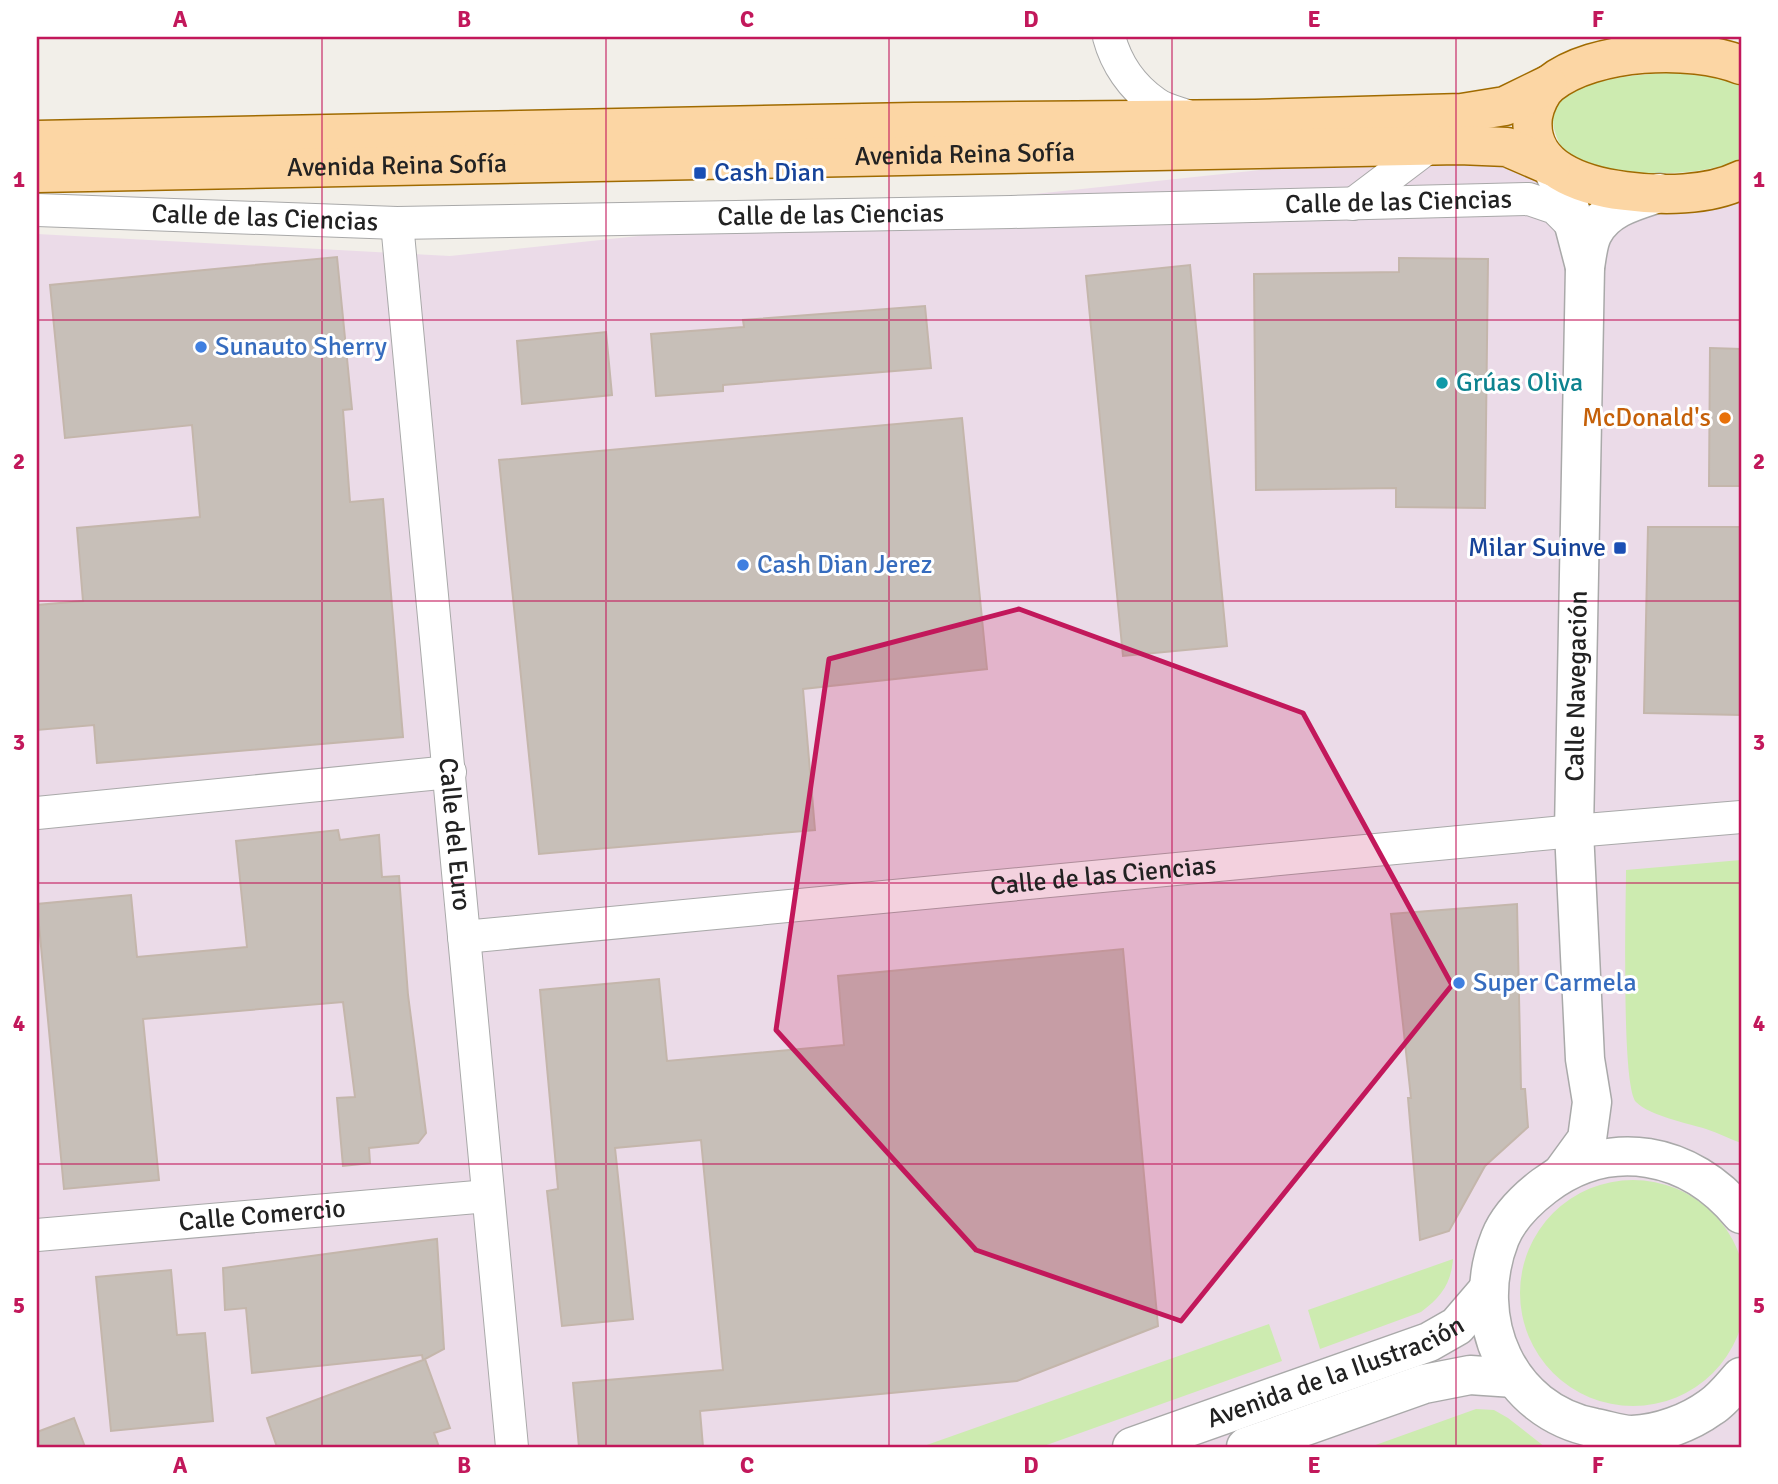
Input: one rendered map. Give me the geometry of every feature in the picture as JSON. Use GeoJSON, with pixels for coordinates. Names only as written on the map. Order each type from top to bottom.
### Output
{"type":"FeatureCollection","features":[{"type":"Feature","properties":{"kind":"main road","name":"Avenida Reina Sofía"},"geometry":{"type":"LineString","coordinates":[[37,140],[1462,113],[1505,106],[1572,71],[1605,61],[1640,54],[1732,55]]}},
{"type":"Feature","properties":{"kind":"main road"},"geometry":{"type":"LineString","coordinates":[[1548,85],[1534,108],[1532,126],[1539,151],[1551,166]]}},
{"type":"Feature","properties":{"kind":"main road","name":"Avenida Reina Sofía"},"geometry":{"type":"LineString","coordinates":[[37,173],[1431,145],[1507,147],[1576,180],[1611,189],[1659,193],[1732,187]]}},
{"type":"Feature","properties":{"kind":"street"},"geometry":{"type":"LineString","coordinates":[[1109,37],[1114,57],[1135,85],[1156,105],[1195,119]]}},
{"type":"Feature","properties":{"kind":"street"},"geometry":{"type":"LineString","coordinates":[[1605,61],[1634,37]]}},
{"type":"Feature","properties":{"kind":"street"},"geometry":{"type":"LineString","coordinates":[[1353,204],[1431,145]]}},
{"type":"Feature","properties":{"kind":"street"},"geometry":{"type":"LineString","coordinates":[[1551,166],[1567,198],[1585,267]]}},
{"type":"Feature","properties":{"kind":"street"},"geometry":{"type":"LineString","coordinates":[[1585,267],[1592,234],[1609,213],[1627,203],[1659,193]]}},
{"type":"Feature","properties":{"kind":"street","name":"Calle de las Ciencias"},"geometry":{"type":"LineString","coordinates":[[37,210],[397,223],[1529,199],[1555,208],[1575,228]]}},
{"type":"Feature","properties":{"kind":"street","name":"Calle del Euro"},"geometry":{"type":"LineString","coordinates":[[397,223],[512,1447]]}},
{"type":"Feature","properties":{"kind":"street","name":"Calle Navegación"},"geometry":{"type":"LineString","coordinates":[[1563,1172],[1587,1139],[1592,1102],[1585,1059],[1574,831],[1585,267]]}},
{"type":"Feature","properties":{"kind":"street"},"geometry":{"type":"LineString","coordinates":[[37,813],[450,772]]}},
{"type":"Feature","properties":{"kind":"street","name":"Calle de las Ciencias"},"geometry":{"type":"LineString","coordinates":[[464,937],[1741,817]]}},
{"type":"Feature","properties":{"kind":"street","name":"Calle Navegación"},"geometry":{"type":"LineString","coordinates":[[1592,1102],[1611,1134],[1644,1157]]}},
{"type":"Feature","properties":{"kind":"street"},"geometry":{"type":"LineString","coordinates":[[1741,1214],[1726,1196],[1699,1175],[1677,1165],[1644,1157],[1600,1159],[1563,1172],[1527,1199],[1501,1237],[1487,1291],[1494,1337],[1514,1378],[1532,1397],[1572,1424],[1631,1441],[1669,1429],[1712,1407],[1741,1377]]}},
{"type":"Feature","properties":{"kind":"street"},"geometry":{"type":"LineString","coordinates":[[1699,1175],[1741,1179]]}},
{"type":"Feature","properties":{"kind":"street","name":"Calle Comercio"},"geometry":{"type":"LineString","coordinates":[[37,1236],[488,1196]]}},
{"type":"Feature","properties":{"kind":"street","name":"Avenida de la Ilustración"},"geometry":{"type":"LineString","coordinates":[[1132,1447],[1429,1342],[1457,1326],[1487,1291]]}},
{"type":"Feature","properties":{"kind":"street","name":"Avenida de la Ilustración"},"geometry":{"type":"LineString","coordinates":[[1246,1447],[1424,1384],[1470,1375],[1514,1378]]}},
{"type":"Feature","properties":{"kind":"highlighted area"},"geometry":{"type":"Polygon","coordinates":[[[1019,609],[1303,713],[1452,985],[1181,1321],[976,1250],[776,1030],[829,659],[1019,609]]]}},
{"type":"Feature","properties":{"kind":"shaded area"},"geometry":{"type":"Polygon","coordinates":[[[1458,149],[1547,168],[1741,184],[1741,1447],[37,1447],[37,234],[450,256],[1458,149]]]}},
{"type":"Feature","properties":{"kind":"green space"},"geometry":{"type":"Polygon","coordinates":[[[1673,73],[1715,77],[1741,85],[1741,160],[1690,172],[1620,171],[1582,164],[1561,147],[1555,132],[1554,114],[1562,101],[1576,90],[1617,78],[1673,73]]]}},
{"type":"Feature","properties":{"kind":"green space"},"geometry":{"type":"Polygon","coordinates":[[[1741,860],[1741,1143],[1659,1115],[1636,1102],[1631,1089],[1628,1064],[1625,954],[1626,870],[1741,860]]]}},
{"type":"Feature","properties":{"kind":"green space"},"geometry":{"type":"Polygon","coordinates":[[[1633,1180],[1655,1182],[1686,1193],[1713,1213],[1733,1240],[1744,1271],[1744,1315],[1733,1346],[1713,1373],[1686,1393],[1655,1404],[1633,1406],[1611,1404],[1580,1393],[1553,1373],[1533,1346],[1522,1315],[1520,1293],[1522,1271],[1533,1240],[1553,1213],[1580,1193],[1611,1182],[1633,1180]]]}},
{"type":"Feature","properties":{"kind":"green space"},"geometry":{"type":"Polygon","coordinates":[[[1453,1259],[1444,1289],[1421,1312],[1320,1349],[1308,1310],[1453,1259]]]}},
{"type":"Feature","properties":{"kind":"green space"},"geometry":{"type":"Polygon","coordinates":[[[1269,1324],[1282,1361],[1041,1447],[921,1447],[1269,1324]]]}},
{"type":"Feature","properties":{"kind":"green space"},"geometry":{"type":"Polygon","coordinates":[[[1476,1409],[1494,1410],[1545,1447],[1370,1447],[1476,1409]]]}},
{"type":"Feature","properties":{"kind":"building"},"geometry":{"type":"Polygon","coordinates":[[[337,257],[352,409],[343,410],[350,502],[383,499],[403,737],[97,763],[94,725],[37,730],[37,605],[83,601],[77,528],[200,517],[192,425],[65,438],[50,285],[337,257]]]}},
{"type":"Feature","properties":{"kind":"building"},"geometry":{"type":"Polygon","coordinates":[[[1399,258],[1488,259],[1485,508],[1396,507],[1396,488],[1256,490],[1254,274],[1399,272],[1399,258]]]}},
{"type":"Feature","properties":{"kind":"building"},"geometry":{"type":"Polygon","coordinates":[[[1190,265],[1227,646],[1123,656],[1086,276],[1190,265]]]}},
{"type":"Feature","properties":{"kind":"building"},"geometry":{"type":"Polygon","coordinates":[[[925,306],[931,368],[723,385],[723,391],[656,396],[651,334],[744,327],[743,320],[925,306]]]}},
{"type":"Feature","properties":{"kind":"building"},"geometry":{"type":"Polygon","coordinates":[[[606,332],[612,395],[522,404],[517,341],[606,332]]]}},
{"type":"Feature","properties":{"kind":"building","name":"McDonald's"},"geometry":{"type":"Polygon","coordinates":[[[1710,348],[1741,349],[1741,486],[1709,486],[1710,348]]]}},
{"type":"Feature","properties":{"kind":"building","name":"Cash Dian Jerez"},"geometry":{"type":"Polygon","coordinates":[[[962,418],[987,669],[803,689],[815,830],[539,854],[499,460],[962,418]]]}},
{"type":"Feature","properties":{"kind":"building"},"geometry":{"type":"Polygon","coordinates":[[[1648,527],[1741,527],[1741,715],[1644,713],[1648,527]]]}},
{"type":"Feature","properties":{"kind":"building"},"geometry":{"type":"Polygon","coordinates":[[[338,830],[340,840],[379,835],[382,877],[399,876],[408,995],[426,1133],[418,1143],[369,1148],[370,1163],[343,1166],[337,1098],[355,1097],[343,1002],[143,1019],[159,1180],[64,1189],[37,904],[131,895],[137,957],[247,947],[236,841],[338,830]]]}},
{"type":"Feature","properties":{"kind":"building"},"geometry":{"type":"Polygon","coordinates":[[[1517,904],[1521,1089],[1525,1089],[1528,1127],[1485,1166],[1449,1231],[1420,1240],[1408,1098],[1411,1098],[1391,914],[1517,904]]]}},
{"type":"Feature","properties":{"kind":"building"},"geometry":{"type":"Polygon","coordinates":[[[1123,949],[1158,1326],[1017,1381],[700,1411],[703,1447],[579,1447],[573,1383],[723,1370],[701,1140],[615,1148],[633,1319],[562,1326],[547,1191],[558,1189],[540,990],[659,979],[667,1061],[844,1045],[838,976],[1123,949]]]}},
{"type":"Feature","properties":{"kind":"building"},"geometry":{"type":"Polygon","coordinates":[[[437,1239],[444,1349],[425,1359],[450,1428],[434,1433],[439,1447],[277,1447],[267,1418],[423,1360],[422,1355],[252,1373],[246,1308],[225,1310],[223,1268],[437,1239]]]}},
{"type":"Feature","properties":{"kind":"building"},"geometry":{"type":"Polygon","coordinates":[[[171,1270],[177,1335],[205,1333],[213,1421],[111,1431],[96,1277],[171,1270]]]}},
{"type":"Feature","properties":{"kind":"building"},"geometry":{"type":"Polygon","coordinates":[[[74,1418],[85,1447],[37,1447],[37,1432],[74,1418]]]}},
{"type":"Feature","properties":{"kind":"place","name":"Cash Dian"},"geometry":{"type":"Point","coordinates":[700,173]}},
{"type":"Feature","properties":{"kind":"place","name":"Sunauto Sherry"},"geometry":{"type":"Point","coordinates":[201,347]}},
{"type":"Feature","properties":{"kind":"place","name":"Grúas Oliva"},"geometry":{"type":"Point","coordinates":[1442,383]}},
{"type":"Feature","properties":{"kind":"place","name":"McDonald's"},"geometry":{"type":"Point","coordinates":[1725,418]}},
{"type":"Feature","properties":{"kind":"place","name":"Milar Suinve"},"geometry":{"type":"Point","coordinates":[1620,548]}},
{"type":"Feature","properties":{"kind":"place","name":"Cash Dian Jerez"},"geometry":{"type":"Point","coordinates":[743,565]}},
{"type":"Feature","properties":{"kind":"place","name":"Super Carmela"},"geometry":{"type":"Point","coordinates":[1459,983]}}]}
